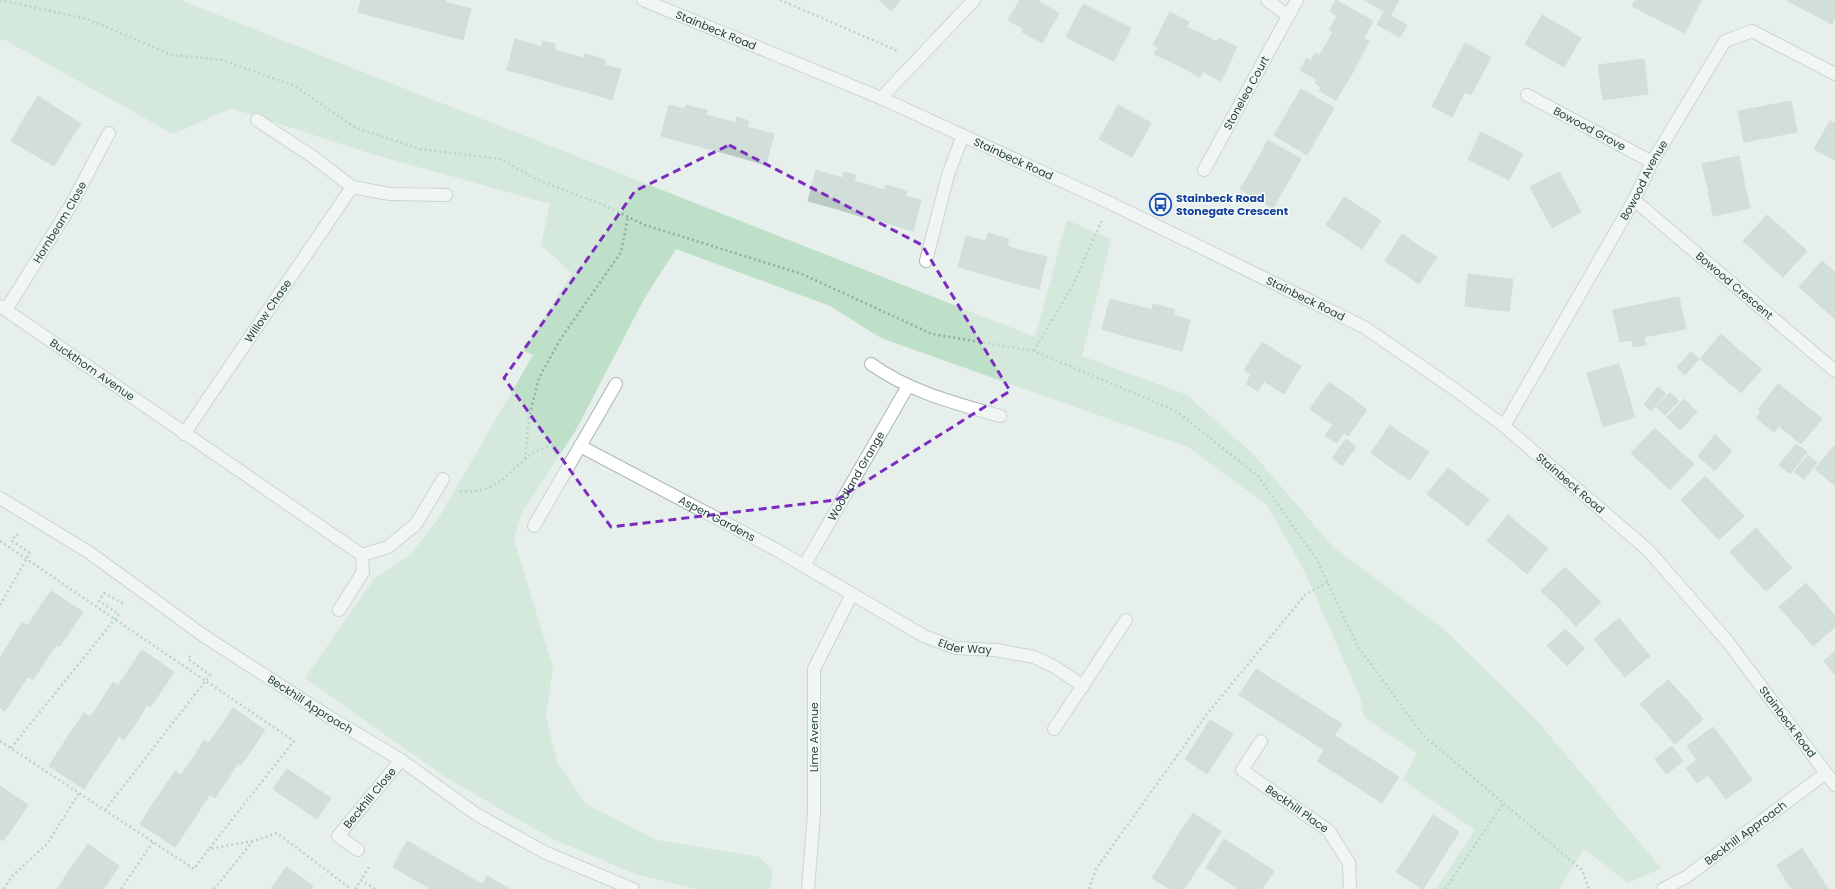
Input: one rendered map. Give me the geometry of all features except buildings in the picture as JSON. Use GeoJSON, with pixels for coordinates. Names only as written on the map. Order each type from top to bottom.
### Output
{"type":"FeatureCollection","features":[{"type":"Feature","properties":{"kind":"street","name":"Stainbeck Road"},"geometry":{"type":"LineString","coordinates":[[644,0],[881,98],[963,135],[1110,203],[1364,328],[1504,426],[1649,551],[1728,642],[1835,785]]}},
{"type":"Feature","properties":{"kind":"street"},"geometry":{"type":"LineString","coordinates":[[881,98],[974,0]]}},
{"type":"Feature","properties":{"kind":"street"},"geometry":{"type":"LineString","coordinates":[[1268,0],[1287,15]]}},
{"type":"Feature","properties":{"kind":"street","name":"Stonelea Court"},"geometry":{"type":"LineString","coordinates":[[1204,170],[1287,15],[1297,0]]}},
{"type":"Feature","properties":{"kind":"street","name":"Bowood Avenue"},"geometry":{"type":"LineString","coordinates":[[1504,426],[1634,200],[1652,162],[1725,41],[1752,31],[1835,74]]}},
{"type":"Feature","properties":{"kind":"street","name":"Bowood Grove"},"geometry":{"type":"LineString","coordinates":[[1527,95],[1652,162]]}},
{"type":"Feature","properties":{"kind":"street"},"geometry":{"type":"LineString","coordinates":[[257,120],[313,157],[352,187],[390,194],[446,195]]}},
{"type":"Feature","properties":{"kind":"street","name":"Hornbeam Close"},"geometry":{"type":"LineString","coordinates":[[3,308],[71,205],[109,133]]}},
{"type":"Feature","properties":{"kind":"street"},"geometry":{"type":"LineString","coordinates":[[926,261],[948,175],[963,135]]}},
{"type":"Feature","properties":{"kind":"street","name":"Willow Chase"},"geometry":{"type":"LineString","coordinates":[[184,434],[352,187]]}},
{"type":"Feature","properties":{"kind":"street","name":"Bowood Crescent"},"geometry":{"type":"LineString","coordinates":[[1634,200],[1835,371]]}},
{"type":"Feature","properties":{"kind":"street","name":"Buckthorn Avenue"},"geometry":{"type":"LineString","coordinates":[[3,308],[184,434],[362,555]]}},
{"type":"Feature","properties":{"kind":"street"},"geometry":{"type":"LineString","coordinates":[[871,364],[889,377],[908,386],[950,401],[1000,416]]}},
{"type":"Feature","properties":{"kind":"street"},"geometry":{"type":"LineString","coordinates":[[534,526],[616,384]]}},
{"type":"Feature","properties":{"kind":"street","name":"Woodland Grange"},"geometry":{"type":"LineString","coordinates":[[804,566],[908,386]]}},
{"type":"Feature","properties":{"kind":"street","name":"Aspen Gardens"},"geometry":{"type":"LineString","coordinates":[[580,446],[700,508],[852,594]]}},
{"type":"Feature","properties":{"kind":"street"},"geometry":{"type":"LineString","coordinates":[[338,610],[363,572],[362,555],[388,547],[416,524],[440,484]]}},
{"type":"Feature","properties":{"kind":"street","name":"Beckhill Approach"},"geometry":{"type":"LineString","coordinates":[[0,498],[90,553],[204,636],[331,718],[401,760],[483,818],[544,852],[633,889]]}},
{"type":"Feature","properties":{"kind":"street","name":"Elder Way"},"geometry":{"type":"LineString","coordinates":[[852,594],[924,636],[954,648],[996,650],[1034,657],[1056,667],[1083,686]]}},
{"type":"Feature","properties":{"kind":"street","name":"Lime Avenue"},"geometry":{"type":"LineString","coordinates":[[808,889],[814,813],[814,669],[852,594]]}},
{"type":"Feature","properties":{"kind":"street"},"geometry":{"type":"LineString","coordinates":[[1054,729],[1126,620]]}},
{"type":"Feature","properties":{"kind":"street","name":"Beckhill Place"},"geometry":{"type":"LineString","coordinates":[[1261,741],[1242,770],[1329,831],[1349,863],[1350,889]]}},
{"type":"Feature","properties":{"kind":"street","name":"Beckhill Close"},"geometry":{"type":"LineString","coordinates":[[358,850],[338,836],[401,760]]}},
{"type":"Feature","properties":{"kind":"street","name":"Beckhill Approach"},"geometry":{"type":"LineString","coordinates":[[1663,889],[1686,877],[1826,773]]}},
{"type":"Feature","properties":{"kind":"path"},"geometry":{"type":"LineString","coordinates":[[0,0],[87,19],[172,55],[222,60],[295,86],[354,126],[420,149],[501,159],[536,179],[601,204],[645,225],[802,274],[932,334],[1034,351],[1176,410],[1258,476],[1317,560],[1357,645],[1423,735],[1582,870],[1589,889]]}},
{"type":"Feature","properties":{"kind":"path"},"geometry":{"type":"LineString","coordinates":[[780,0],[917,60]]}},
{"type":"Feature","properties":{"kind":"path"},"geometry":{"type":"LineString","coordinates":[[1034,351],[1075,281],[1110,203]]}},
{"type":"Feature","properties":{"kind":"path"},"geometry":{"type":"LineString","coordinates":[[525,459],[529,418],[539,378],[560,340],[621,252],[628,217]]}},
{"type":"Feature","properties":{"kind":"path"},"geometry":{"type":"LineString","coordinates":[[440,484],[474,493],[498,484],[525,459],[546,446],[580,446]]}},
{"type":"Feature","properties":{"kind":"path"},"geometry":{"type":"LineString","coordinates":[[0,605],[30,554],[12,541],[16,534],[22,538]]}},
{"type":"Feature","properties":{"kind":"path"},"geometry":{"type":"LineString","coordinates":[[0,541],[294,741],[194,869],[0,741]]}},
{"type":"Feature","properties":{"kind":"path"},"geometry":{"type":"LineString","coordinates":[[1089,889],[1096,870],[1207,714],[1306,594],[1328,582]]}},
{"type":"Feature","properties":{"kind":"path"},"geometry":{"type":"LineString","coordinates":[[11,748],[119,614],[99,601],[104,593],[123,605],[136,586]]}},
{"type":"Feature","properties":{"kind":"path"},"geometry":{"type":"LineString","coordinates":[[105,810],[210,675],[188,659],[204,636]]}},
{"type":"Feature","properties":{"kind":"path"},"geometry":{"type":"LineString","coordinates":[[4,889],[12,876],[47,844],[79,793]]}},
{"type":"Feature","properties":{"kind":"path"},"geometry":{"type":"LineString","coordinates":[[1446,889],[1503,804]]}},
{"type":"Feature","properties":{"kind":"path"},"geometry":{"type":"LineString","coordinates":[[209,849],[253,841],[277,833],[351,889]]}},
{"type":"Feature","properties":{"kind":"path"},"geometry":{"type":"LineString","coordinates":[[214,889],[253,841]]}},
{"type":"Feature","properties":{"kind":"path"},"geometry":{"type":"LineString","coordinates":[[121,889],[153,842]]}},
{"type":"Feature","properties":{"kind":"path"},"geometry":{"type":"LineString","coordinates":[[355,889],[361,880]]}},
{"type":"Feature","properties":{"kind":"highlighted area"},"geometry":{"type":"Polygon","coordinates":[[[729,145],[922,245],[1010,391],[836,500],[611,527],[504,378],[635,191],[729,145]]]}},
{"type":"Feature","properties":{"kind":"green space"},"geometry":{"type":"Polygon","coordinates":[[[0,0],[180,0],[1035,337],[1067,220],[1111,239],[1082,356],[1187,395],[1254,455],[1334,548],[1445,630],[1539,723],[1661,868],[1628,883],[1584,849],[1559,889],[1436,889],[1475,830],[1403,780],[1417,753],[1364,717],[1361,699],[1304,570],[1267,505],[1188,447],[881,338],[830,306],[676,249],[644,299],[576,430],[521,514],[514,540],[553,667],[546,717],[557,762],[586,804],[657,840],[759,857],[773,870],[770,889],[696,889],[635,874],[551,838],[445,777],[305,678],[374,579],[410,555],[437,521],[533,355],[523,351],[572,273],[541,245],[550,204],[372,154],[231,108],[173,134],[5,40],[0,39],[0,0]]]}},
{"type":"Feature","properties":{"kind":"place","name":"Stainbeck Road Stonegate Crescent"},"geometry":{"type":"Point","coordinates":[1161,204]}}]}
